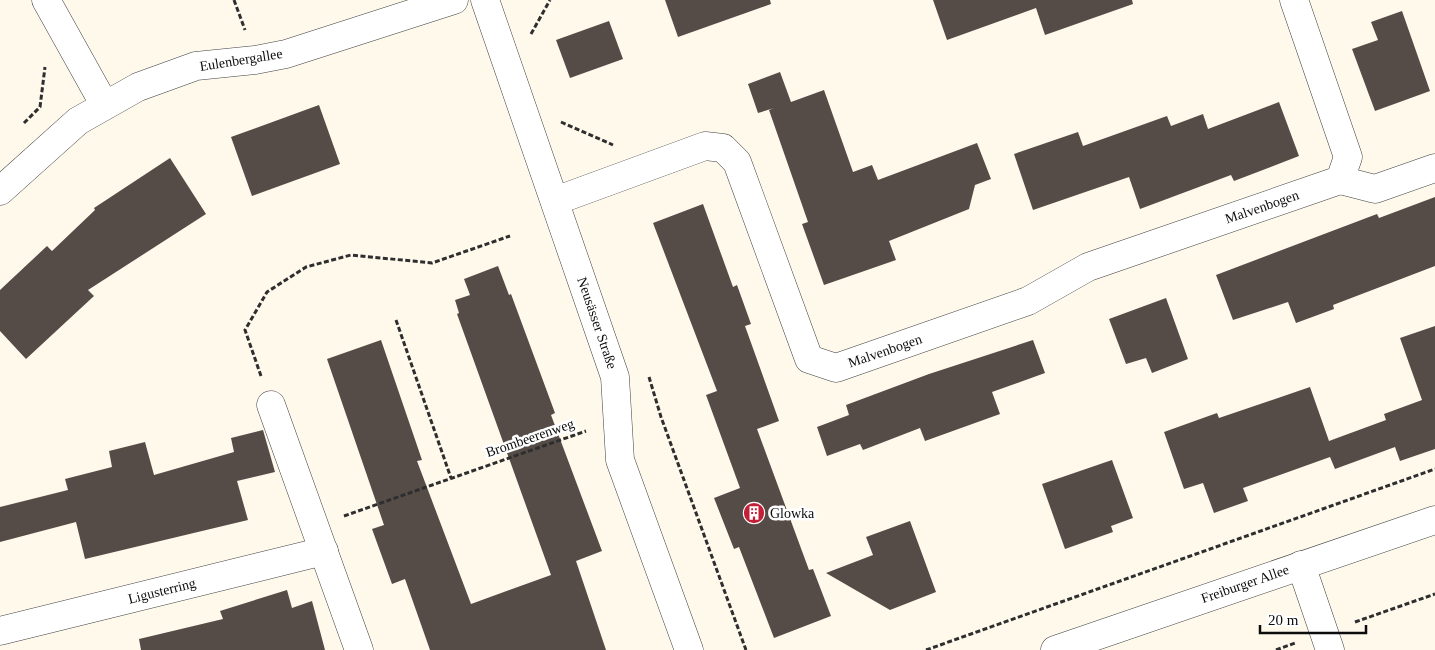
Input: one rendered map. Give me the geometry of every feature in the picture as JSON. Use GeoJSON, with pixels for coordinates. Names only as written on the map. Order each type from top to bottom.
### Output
{"type":"FeatureCollection","features":[{"type":"Feature","properties":{"kind":"street"},"geometry":{"type":"LineString","coordinates":[[46,0],[104,104]]}},
{"type":"Feature","properties":{"kind":"street","name":"Eulenbergallee"},"geometry":{"type":"LineString","coordinates":[[0,191],[78,121],[104,104],[138,87],[196,66],[255,60],[286,54],[454,0]]}},
{"type":"Feature","properties":{"kind":"street","name":"Neusässer Straße"},"geometry":{"type":"LineString","coordinates":[[485,0],[615,377],[620,460],[689,650]]}},
{"type":"Feature","properties":{"kind":"street"},"geometry":{"type":"LineString","coordinates":[[1294,0],[1348,157],[1340,180],[1375,189],[1435,168]]}},
{"type":"Feature","properties":{"kind":"street","name":"Malvenbogen"},"geometry":{"type":"LineString","coordinates":[[555,201],[705,146],[723,148],[737,162],[809,359],[836,368],[1028,301],[1088,267],[1340,180]]}},
{"type":"Feature","properties":{"kind":"street"},"geometry":{"type":"LineString","coordinates":[[271,405],[359,650]]}},
{"type":"Feature","properties":{"kind":"street","name":"Freiburger Allee"},"geometry":{"type":"LineString","coordinates":[[1055,650],[1435,520]]}},
{"type":"Feature","properties":{"kind":"street","name":"Ligusterring"},"geometry":{"type":"LineString","coordinates":[[0,631],[324,551]]}},
{"type":"Feature","properties":{"kind":"street"},"geometry":{"type":"LineString","coordinates":[[1301,565],[1330,650]]}},
{"type":"Feature","properties":{"kind":"path"},"geometry":{"type":"LineString","coordinates":[[534,43],[531,35],[550,0]]}},
{"type":"Feature","properties":{"kind":"path"},"geometry":{"type":"LineString","coordinates":[[20,126],[40,107],[44,65]]}},
{"type":"Feature","properties":{"kind":"path"},"geometry":{"type":"LineString","coordinates":[[563,130],[560,122],[615,146]]}},
{"type":"Feature","properties":{"kind":"path"},"geometry":{"type":"LineString","coordinates":[[271,405],[245,330],[267,292],[306,267],[350,255],[432,263],[510,236]]}},
{"type":"Feature","properties":{"kind":"path"},"geometry":{"type":"LineString","coordinates":[[396,320],[451,478]]}},
{"type":"Feature","properties":{"kind":"path"},"geometry":{"type":"LineString","coordinates":[[648,374],[661,417],[746,650]]}},
{"type":"Feature","properties":{"kind":"path","name":"Brombeerenweg"},"geometry":{"type":"LineString","coordinates":[[315,526],[617,420]]}},
{"type":"Feature","properties":{"kind":"path"},"geometry":{"type":"LineString","coordinates":[[926,650],[1435,470]]}},
{"type":"Feature","properties":{"kind":"building"},"geometry":{"type":"Polygon","coordinates":[[[665,0],[770,0],[771,4],[678,37],[665,0]]]}},
{"type":"Feature","properties":{"kind":"building"},"geometry":{"type":"Polygon","coordinates":[[[933,0],[1132,0],[1133,4],[1045,35],[1036,8],[947,40],[933,0]]]}},
{"type":"Feature","properties":{"kind":"building"},"geometry":{"type":"Polygon","coordinates":[[[1402,11],[1430,91],[1375,111],[1352,49],[1378,40],[1371,22],[1402,11]]]}},
{"type":"Feature","properties":{"kind":"building"},"geometry":{"type":"Polygon","coordinates":[[[609,21],[623,59],[570,78],[556,40],[609,21]]]}},
{"type":"Feature","properties":{"kind":"building"},"geometry":{"type":"Polygon","coordinates":[[[780,72],[791,102],[824,90],[853,172],[872,165],[878,180],[977,143],[991,179],[975,185],[969,209],[889,241],[896,260],[824,285],[802,224],[808,222],[769,110],[774,108],[758,113],[748,84],[780,72]]]}},
{"type":"Feature","properties":{"kind":"building"},"geometry":{"type":"Polygon","coordinates":[[[1279,102],[1299,156],[1234,181],[1231,175],[1140,209],[1129,177],[1033,210],[1014,154],[1078,132],[1083,146],[1167,116],[1171,126],[1203,114],[1208,129],[1279,102]]]}},
{"type":"Feature","properties":{"kind":"building"},"geometry":{"type":"Polygon","coordinates":[[[319,105],[340,164],[252,196],[231,137],[319,105]]]}},
{"type":"Feature","properties":{"kind":"building"},"geometry":{"type":"Polygon","coordinates":[[[170,158],[206,214],[88,290],[94,296],[26,359],[0,331],[0,290],[47,246],[52,251],[95,210],[94,208],[170,158]]]}},
{"type":"Feature","properties":{"kind":"building"},"geometry":{"type":"Polygon","coordinates":[[[1435,197],[1435,266],[1333,305],[1334,309],[1296,323],[1288,302],[1233,320],[1216,275],[1377,214],[1379,218],[1435,197]]]}},
{"type":"Feature","properties":{"kind":"building"},"geometry":{"type":"Polygon","coordinates":[[[703,204],[733,287],[737,285],[751,324],[745,326],[779,421],[757,429],[809,570],[813,569],[831,616],[774,638],[739,547],[734,549],[714,498],[740,488],[706,395],[717,391],[653,223],[703,204]]]}},
{"type":"Feature","properties":{"kind":"building"},"geometry":{"type":"Polygon","coordinates":[[[498,266],[509,295],[511,294],[555,413],[551,415],[602,551],[576,561],[606,650],[430,650],[405,579],[392,584],[372,529],[384,525],[327,359],[381,340],[422,460],[417,461],[471,604],[551,575],[457,314],[459,313],[455,300],[470,295],[464,279],[498,266]]]}},
{"type":"Feature","properties":{"kind":"building"},"geometry":{"type":"Polygon","coordinates":[[[1166,298],[1188,359],[1152,373],[1146,358],[1126,364],[1109,319],[1166,298]]]}},
{"type":"Feature","properties":{"kind":"building"},"geometry":{"type":"Polygon","coordinates":[[[1435,326],[1435,449],[1400,461],[1395,447],[1335,469],[1330,457],[1243,488],[1248,501],[1214,513],[1203,483],[1184,489],[1164,432],[1217,413],[1219,418],[1310,387],[1329,441],[1386,420],[1384,414],[1422,400],[1400,338],[1435,326]]]}},
{"type":"Feature","properties":{"kind":"building"},"geometry":{"type":"Polygon","coordinates":[[[1033,340],[1045,373],[992,392],[1000,414],[925,441],[920,428],[863,450],[860,444],[827,456],[817,427],[849,415],[846,405],[929,374],[1033,340]]]}},
{"type":"Feature","properties":{"kind":"building"},"geometry":{"type":"Polygon","coordinates":[[[263,430],[275,472],[237,481],[248,520],[85,559],[76,522],[0,542],[0,507],[68,490],[65,479],[112,467],[109,451],[145,442],[154,475],[234,452],[231,438],[263,430]]]}},
{"type":"Feature","properties":{"kind":"building"},"geometry":{"type":"Polygon","coordinates":[[[1112,460],[1133,518],[1111,526],[1113,532],[1065,549],[1042,484],[1112,460]]]}},
{"type":"Feature","properties":{"kind":"building"},"geometry":{"type":"Polygon","coordinates":[[[910,521],[936,592],[890,610],[826,573],[873,555],[866,537],[910,521]]]}},
{"type":"Feature","properties":{"kind":"building"},"geometry":{"type":"Polygon","coordinates":[[[287,590],[292,608],[312,601],[325,650],[141,650],[139,639],[223,619],[220,611],[287,590]]]}},
{"type":"Feature","properties":{"kind":"place","name":"Glowka"},"geometry":{"type":"Point","coordinates":[754,513]}}]}
